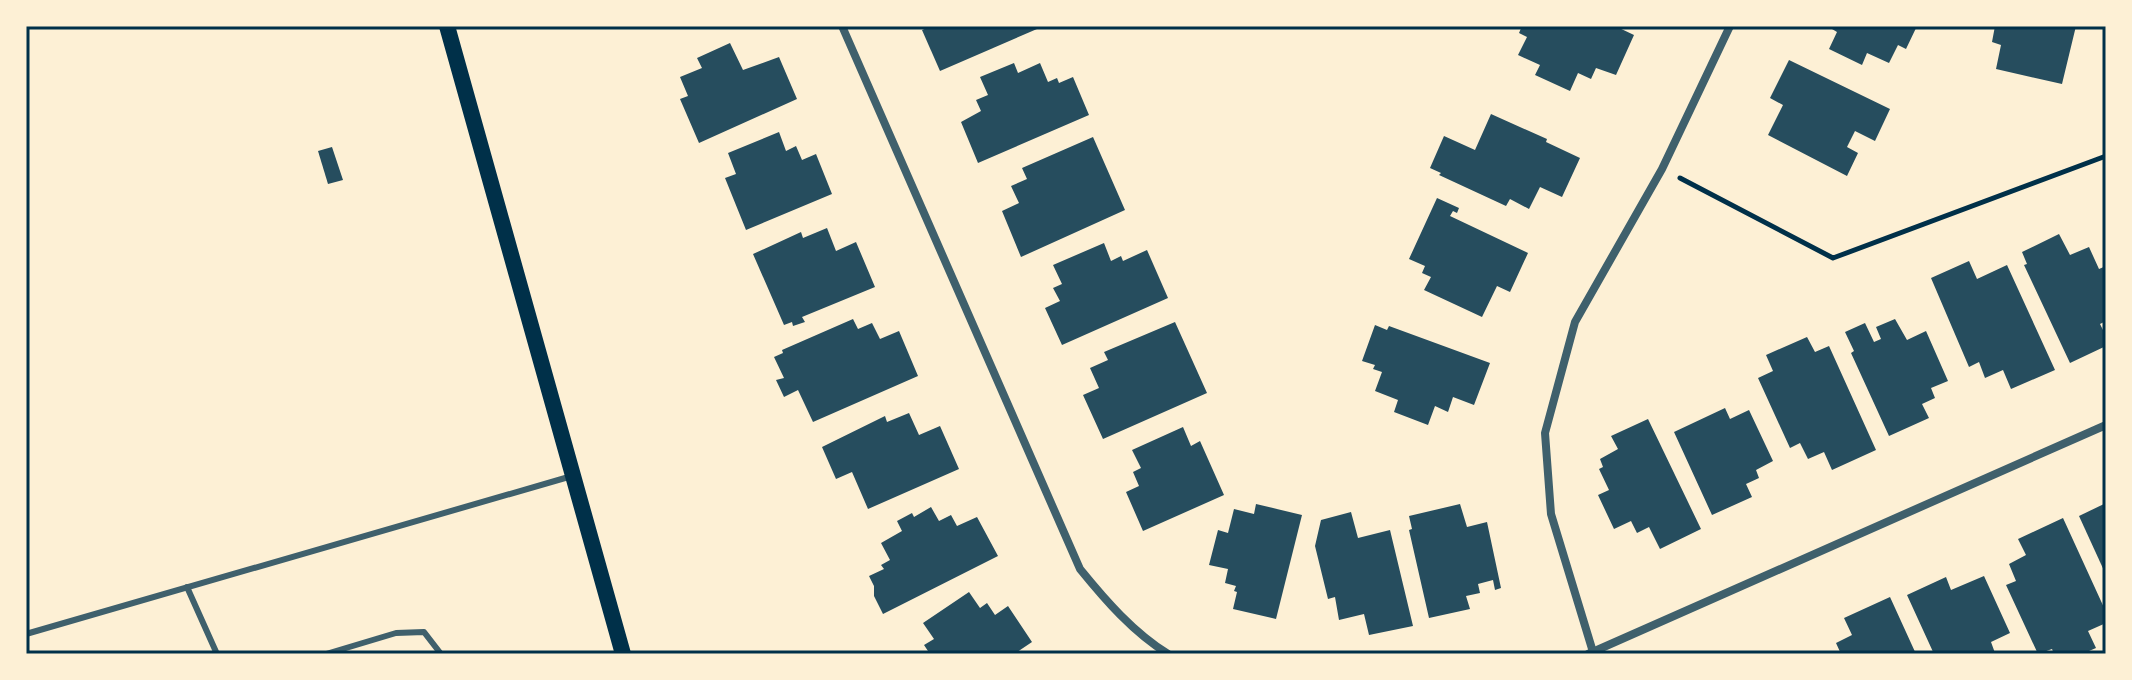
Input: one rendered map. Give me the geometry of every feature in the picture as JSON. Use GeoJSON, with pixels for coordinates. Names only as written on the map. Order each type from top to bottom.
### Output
{"type":"FeatureCollection","features":[{"type":"Feature","properties":{"kind":"main road"},"geometry":{"type":"LineString","coordinates":[[447,26],[623,654]]}},
{"type":"Feature","properties":{"kind":"street"},"geometry":{"type":"LineString","coordinates":[[842,26],[1080,569],[1130,625],[1168,654]]}},
{"type":"Feature","properties":{"kind":"street"},"geometry":{"type":"LineString","coordinates":[[1730,26],[1662,169],[1575,322],[1545,433],[1551,514],[1590,653],[2106,425]]}},
{"type":"Feature","properties":{"kind":"lane"},"geometry":{"type":"LineString","coordinates":[[26,634],[573,476]]}},
{"type":"Feature","properties":{"kind":"lane"},"geometry":{"type":"LineString","coordinates":[[187,587],[217,654]]}},
{"type":"Feature","properties":{"kind":"lane"},"geometry":{"type":"LineString","coordinates":[[326,654],[396,633],[424,632],[441,654]]}},
{"type":"Feature","properties":{"kind":"path"},"geometry":{"type":"LineString","coordinates":[[1662,169],[1833,258],[2106,156]]}},
{"type":"Feature","properties":{"kind":"building"},"geometry":{"type":"Polygon","coordinates":[[[932,26],[1044,26],[940,71],[922,30],[932,26]]]}},
{"type":"Feature","properties":{"kind":"building"},"geometry":{"type":"Polygon","coordinates":[[[1522,26],[1615,26],[1634,35],[1616,75],[1596,68],[1591,79],[1578,73],[1570,91],[1535,75],[1540,65],[1518,55],[1527,37],[1519,33],[1522,26]]]}},
{"type":"Feature","properties":{"kind":"building"},"geometry":{"type":"Polygon","coordinates":[[[1827,26],[1917,26],[1906,49],[1898,45],[1889,63],[1867,53],[1862,65],[1829,49],[1837,32],[1827,26]]]}},
{"type":"Feature","properties":{"kind":"building"},"geometry":{"type":"Polygon","coordinates":[[[1995,26],[2076,26],[2062,84],[1996,69],[2001,45],[1992,42],[1995,26]]]}},
{"type":"Feature","properties":{"kind":"building"},"geometry":{"type":"Polygon","coordinates":[[[730,43],[743,70],[779,57],[797,99],[699,143],[680,99],[688,96],[680,77],[702,68],[697,58],[730,43]]]}},
{"type":"Feature","properties":{"kind":"building"},"geometry":{"type":"Polygon","coordinates":[[[1789,60],[1890,109],[1875,141],[1855,131],[1847,147],[1858,153],[1847,176],[1768,135],[1783,105],[1770,98],[1789,60]]]}},
{"type":"Feature","properties":{"kind":"building"},"geometry":{"type":"Polygon","coordinates":[[[1014,63],[1018,73],[1040,63],[1048,82],[1057,78],[1059,83],[1073,77],[1089,115],[978,163],[961,122],[981,111],[976,100],[988,95],[980,77],[1014,63]]]}},
{"type":"Feature","properties":{"kind":"building"},"geometry":{"type":"Polygon","coordinates":[[[1491,114],[1547,139],[1546,142],[1580,158],[1562,197],[1540,187],[1529,209],[1510,199],[1506,206],[1430,168],[1444,136],[1475,150],[1491,114]]]}},
{"type":"Feature","properties":{"kind":"building"},"geometry":{"type":"Polygon","coordinates":[[[779,132],[786,151],[796,146],[802,160],[816,154],[832,194],[746,230],[725,178],[736,174],[728,153],[779,132]]]}},
{"type":"Feature","properties":{"kind":"building"},"geometry":{"type":"Polygon","coordinates":[[[1093,137],[1125,210],[1021,257],[1002,211],[1019,203],[1011,186],[1027,179],[1022,168],[1093,137]]]}},
{"type":"Feature","properties":{"kind":"building"},"geometry":{"type":"Polygon","coordinates":[[[332,147],[343,180],[328,184],[318,151],[332,147]]]}},
{"type":"Feature","properties":{"kind":"building"},"geometry":{"type":"Polygon","coordinates":[[[1437,198],[1459,208],[1457,213],[1453,211],[1450,216],[1528,253],[1510,292],[1497,286],[1482,317],[1424,290],[1431,277],[1422,273],[1425,266],[1409,259],[1437,198]]]}},
{"type":"Feature","properties":{"kind":"building"},"geometry":{"type":"Polygon","coordinates":[[[827,228],[836,251],[856,242],[875,287],[802,317],[805,322],[784,325],[753,254],[801,232],[803,238],[827,228]]]}},
{"type":"Feature","properties":{"kind":"building"},"geometry":{"type":"Polygon","coordinates":[[[2059,234],[2070,255],[2089,247],[2099,269],[2106,266],[2106,321],[2100,324],[2106,336],[2106,346],[2070,363],[2024,265],[2027,264],[2022,252],[2059,234]]]}},
{"type":"Feature","properties":{"kind":"building"},"geometry":{"type":"Polygon","coordinates":[[[1104,243],[1111,261],[1121,256],[1123,261],[1147,250],[1168,298],[1062,345],[1045,308],[1060,301],[1053,288],[1062,284],[1053,265],[1104,243]]]}},
{"type":"Feature","properties":{"kind":"building"},"geometry":{"type":"Polygon","coordinates":[[[1969,261],[1977,279],[2007,265],[2055,370],[2011,389],[2003,370],[1985,378],[1979,362],[1969,367],[1931,278],[1969,261]]]}},
{"type":"Feature","properties":{"kind":"building"},"geometry":{"type":"Polygon","coordinates":[[[853,319],[858,329],[872,323],[880,339],[899,331],[918,376],[813,422],[798,390],[784,397],[776,380],[784,378],[774,357],[783,353],[782,350],[853,319]]]}},
{"type":"Feature","properties":{"kind":"building"},"geometry":{"type":"Polygon","coordinates":[[[1895,319],[1907,340],[1926,331],[1948,381],[1931,388],[1935,398],[1922,404],[1929,418],[1889,436],[1851,353],[1854,351],[1845,332],[1865,323],[1874,342],[1881,339],[1876,327],[1895,319]]]}},
{"type":"Feature","properties":{"kind":"building"},"geometry":{"type":"Polygon","coordinates":[[[1175,322],[1207,393],[1103,439],[1083,395],[1099,388],[1090,368],[1108,360],[1104,352],[1175,322]]]}},
{"type":"Feature","properties":{"kind":"building"},"geometry":{"type":"Polygon","coordinates":[[[1375,325],[1387,330],[1389,326],[1490,363],[1474,405],[1453,397],[1448,412],[1435,406],[1428,425],[1394,412],[1398,400],[1375,391],[1382,372],[1373,369],[1375,365],[1362,361],[1375,325]]]}},
{"type":"Feature","properties":{"kind":"building"},"geometry":{"type":"Polygon","coordinates":[[[1807,337],[1815,352],[1829,346],[1876,450],[1832,470],[1824,452],[1808,459],[1800,443],[1790,448],[1758,378],[1773,371],[1766,355],[1807,337]]]}},
{"type":"Feature","properties":{"kind":"building"},"geometry":{"type":"Polygon","coordinates":[[[1725,408],[1730,419],[1749,410],[1773,461],[1756,470],[1759,478],[1746,484],[1752,497],[1712,515],[1674,432],[1725,408]]]}},
{"type":"Feature","properties":{"kind":"building"},"geometry":{"type":"Polygon","coordinates":[[[909,413],[919,435],[940,426],[959,469],[868,509],[852,472],[836,479],[822,447],[885,416],[887,422],[909,413]]]}},
{"type":"Feature","properties":{"kind":"building"},"geometry":{"type":"Polygon","coordinates":[[[1648,419],[1701,529],[1660,549],[1649,527],[1637,533],[1631,521],[1614,529],[1598,495],[1609,490],[1599,469],[1603,467],[1600,459],[1618,449],[1611,436],[1648,419]]]}},
{"type":"Feature","properties":{"kind":"building"},"geometry":{"type":"Polygon","coordinates":[[[1183,427],[1191,446],[1200,441],[1224,495],[1143,531],[1126,492],[1139,486],[1133,472],[1141,468],[1132,450],[1183,427]]]}},
{"type":"Feature","properties":{"kind":"building"},"geometry":{"type":"Polygon","coordinates":[[[2106,503],[2106,575],[2079,516],[2106,503]]]}},
{"type":"Feature","properties":{"kind":"building"},"geometry":{"type":"Polygon","coordinates":[[[1256,504],[1302,515],[1276,619],[1233,609],[1237,592],[1234,591],[1236,586],[1225,583],[1228,569],[1209,565],[1218,530],[1228,533],[1234,509],[1254,514],[1256,504]]]}},
{"type":"Feature","properties":{"kind":"building"},"geometry":{"type":"Polygon","coordinates":[[[1460,504],[1467,527],[1487,522],[1501,588],[1495,590],[1493,580],[1478,584],[1480,593],[1466,596],[1470,609],[1429,618],[1409,530],[1412,529],[1409,516],[1460,504]]]}},
{"type":"Feature","properties":{"kind":"building"},"geometry":{"type":"Polygon","coordinates":[[[931,507],[939,521],[951,515],[957,526],[977,517],[998,556],[883,614],[869,576],[884,569],[881,565],[890,560],[881,543],[902,531],[897,521],[912,513],[914,517],[931,507]]]}},
{"type":"Feature","properties":{"kind":"building"},"geometry":{"type":"Polygon","coordinates":[[[1351,512],[1358,538],[1390,530],[1413,626],[1369,635],[1364,614],[1339,620],[1335,597],[1328,599],[1315,546],[1321,520],[1351,512]]]}},
{"type":"Feature","properties":{"kind":"building"},"geometry":{"type":"Polygon","coordinates":[[[2063,518],[2106,612],[2106,623],[2088,631],[2096,648],[2082,654],[2054,654],[2052,649],[2038,654],[2006,585],[2016,581],[2009,564],[2026,555],[2018,539],[2063,518]]]}},
{"type":"Feature","properties":{"kind":"building"},"geometry":{"type":"Polygon","coordinates":[[[1984,576],[2010,633],[1991,642],[1993,654],[1934,654],[1907,595],[1946,577],[1951,590],[1984,576]]]}},
{"type":"Feature","properties":{"kind":"building"},"geometry":{"type":"Polygon","coordinates":[[[969,592],[980,608],[987,603],[995,615],[1008,606],[1032,642],[1014,654],[930,654],[924,645],[934,639],[923,623],[969,592]]]}},
{"type":"Feature","properties":{"kind":"building"},"geometry":{"type":"Polygon","coordinates":[[[1890,597],[1916,654],[1841,654],[1836,643],[1852,635],[1844,618],[1890,597]]]}}]}
